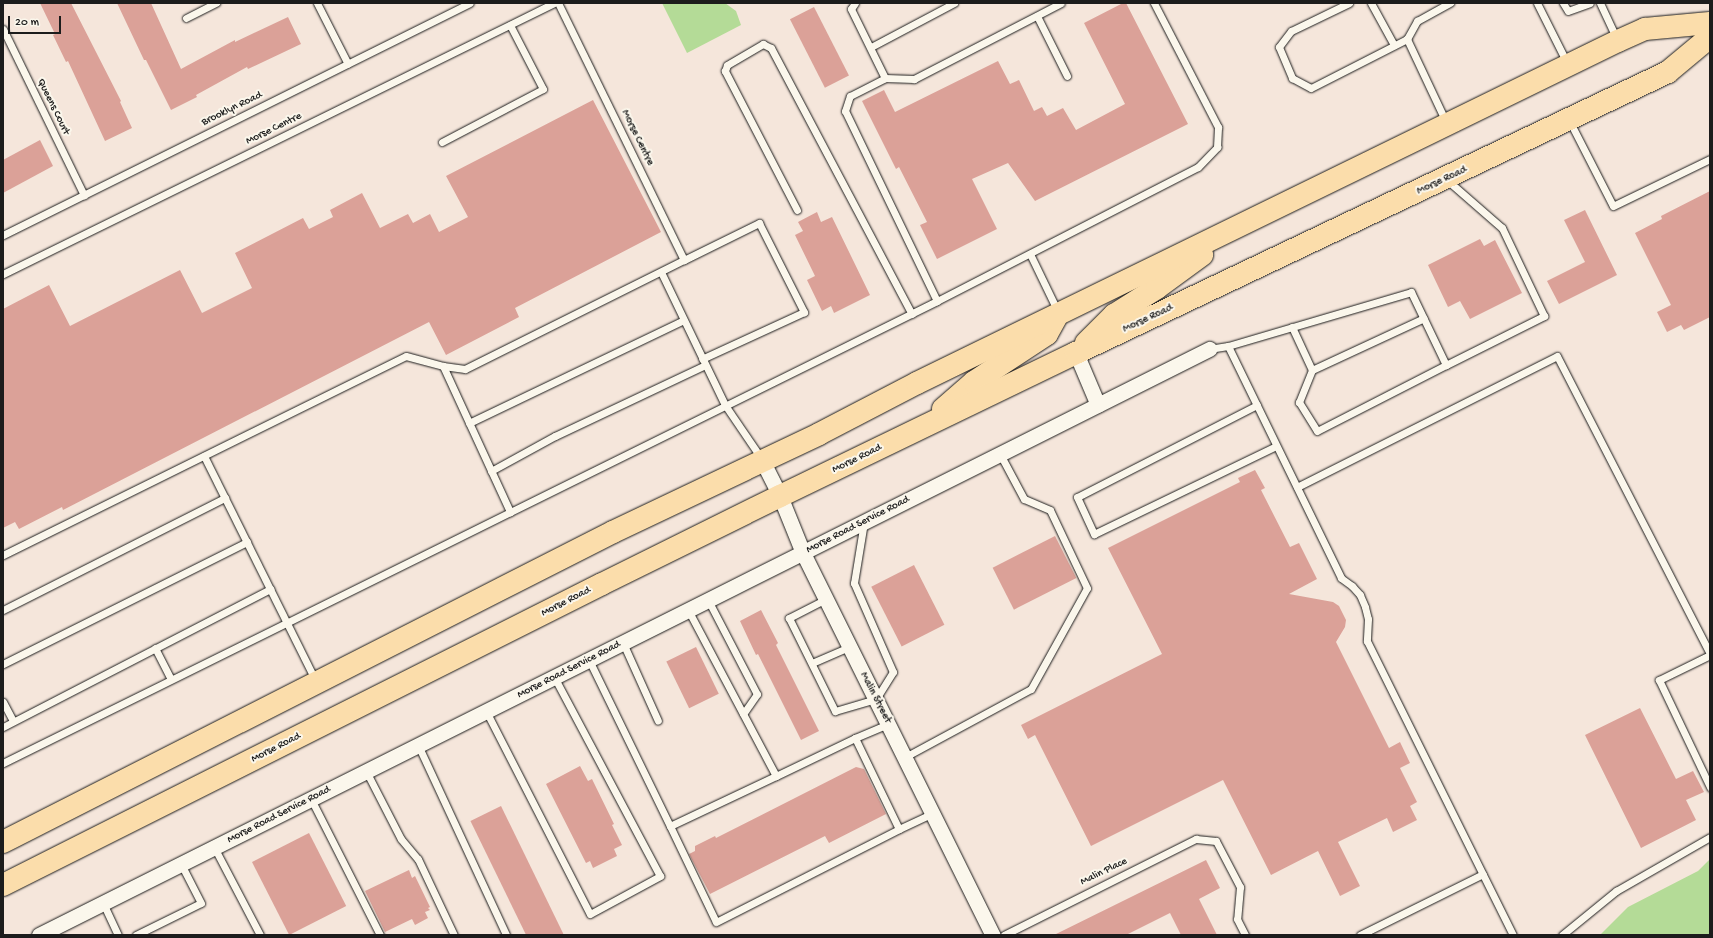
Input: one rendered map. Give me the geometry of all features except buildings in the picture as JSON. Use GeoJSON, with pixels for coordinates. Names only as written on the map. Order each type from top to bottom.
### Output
{"type":"FeatureCollection","features":[{"type":"Feature","properties":{"kind":"main road"},"geometry":{"type":"LineString","coordinates":[[3,842],[317,684],[613,532],[819,434],[1058,313],[1618,41],[1645,29],[1710,24]]}},
{"type":"Feature","properties":{"kind":"main road","name":"Morse Road"},"geometry":{"type":"LineString","coordinates":[[3,885],[595,587],[780,496],[1076,353],[1668,72],[1710,37]]}},
{"type":"Feature","properties":{"kind":"main road"},"geometry":{"type":"LineString","coordinates":[[1076,353],[1114,315],[1157,288],[1252,220]]}},
{"type":"Feature","properties":{"kind":"main road"},"geometry":{"type":"LineString","coordinates":[[920,428],[974,382],[1047,334],[1058,313]]}},
{"type":"Feature","properties":{"kind":"street","name":"Morse Road Service Road"},"geometry":{"type":"LineString","coordinates":[[39,935],[1209,349]]}},
{"type":"Feature","properties":{"kind":"street"},"geometry":{"type":"LineString","coordinates":[[1076,353],[1098,405]]}},
{"type":"Feature","properties":{"kind":"street","name":"Malin Street"},"geometry":{"type":"LineString","coordinates":[[762,460],[780,496],[803,553],[993,935]]}},
{"type":"Feature","properties":{"kind":"lane"},"geometry":{"type":"LineString","coordinates":[[186,18],[216,3]]}},
{"type":"Feature","properties":{"kind":"lane"},"geometry":{"type":"LineString","coordinates":[[317,3],[348,64]]}},
{"type":"Feature","properties":{"kind":"lane","name":"Brooklyn Road"},"geometry":{"type":"LineString","coordinates":[[3,235],[470,3]]}},
{"type":"Feature","properties":{"kind":"lane","name":"Morse Centre"},"geometry":{"type":"LineString","coordinates":[[3,274],[554,3]]}},
{"type":"Feature","properties":{"kind":"lane","name":"Morse Centre"},"geometry":{"type":"LineString","coordinates":[[558,3],[684,260]]}},
{"type":"Feature","properties":{"kind":"lane"},"geometry":{"type":"LineString","coordinates":[[855,3],[851,9],[885,78]]}},
{"type":"Feature","properties":{"kind":"lane"},"geometry":{"type":"LineString","coordinates":[[871,47],[954,3]]}},
{"type":"Feature","properties":{"kind":"lane"},"geometry":{"type":"LineString","coordinates":[[937,301],[844,111],[850,96],[885,78],[914,79],[1062,3]]}},
{"type":"Feature","properties":{"kind":"lane"},"geometry":{"type":"LineString","coordinates":[[3,762],[912,314],[1198,167],[1217,148],[1218,127],[1154,3]]}},
{"type":"Feature","properties":{"kind":"lane"},"geometry":{"type":"LineString","coordinates":[[1349,3],[1290,31],[1279,47],[1292,78],[1311,88],[1407,38],[1418,21],[1450,3]]}},
{"type":"Feature","properties":{"kind":"lane"},"geometry":{"type":"LineString","coordinates":[[1371,3],[1394,45]]}},
{"type":"Feature","properties":{"kind":"lane"},"geometry":{"type":"LineString","coordinates":[[1537,3],[1568,66]]}},
{"type":"Feature","properties":{"kind":"lane"},"geometry":{"type":"LineString","coordinates":[[1563,3],[1568,12],[1590,3]]}},
{"type":"Feature","properties":{"kind":"lane"},"geometry":{"type":"LineString","coordinates":[[1600,3],[1618,41]]}},
{"type":"Feature","properties":{"kind":"lane"},"geometry":{"type":"LineString","coordinates":[[1037,16],[1067,76]]}},
{"type":"Feature","properties":{"kind":"lane"},"geometry":{"type":"LineString","coordinates":[[442,142],[543,89],[510,25]]}},
{"type":"Feature","properties":{"kind":"lane","name":"Queens Court"},"geometry":{"type":"LineString","coordinates":[[3,29],[84,195]]}},
{"type":"Feature","properties":{"kind":"lane"},"geometry":{"type":"LineString","coordinates":[[1407,38],[1447,124]]}},
{"type":"Feature","properties":{"kind":"lane"},"geometry":{"type":"LineString","coordinates":[[797,210],[725,71],[727,65],[763,44],[771,48],[912,314]]}},
{"type":"Feature","properties":{"kind":"lane"},"geometry":{"type":"LineString","coordinates":[[1569,120],[1613,206],[1710,159]]}},
{"type":"Feature","properties":{"kind":"lane"},"geometry":{"type":"LineString","coordinates":[[1424,318],[1312,370],[1299,402],[1316,431],[1544,316],[1502,228],[1445,179]]}},
{"type":"Feature","properties":{"kind":"lane"},"geometry":{"type":"LineString","coordinates":[[3,555],[406,356],[442,366],[464,369],[759,223],[804,312],[555,436],[491,471]]}},
{"type":"Feature","properties":{"kind":"lane"},"geometry":{"type":"LineString","coordinates":[[1030,254],[1058,313]]}},
{"type":"Feature","properties":{"kind":"lane"},"geometry":{"type":"LineString","coordinates":[[661,272],[725,405],[762,460]]}},
{"type":"Feature","properties":{"kind":"lane"},"geometry":{"type":"LineString","coordinates":[[1209,349],[1228,346],[1411,292],[1446,365]]}},
{"type":"Feature","properties":{"kind":"lane"},"geometry":{"type":"LineString","coordinates":[[469,423],[684,320]]}},
{"type":"Feature","properties":{"kind":"lane"},"geometry":{"type":"LineString","coordinates":[[1292,327],[1312,370]]}},
{"type":"Feature","properties":{"kind":"lane"},"geometry":{"type":"LineString","coordinates":[[1228,346],[1341,578],[1352,586],[1365,607],[1368,619],[1367,641],[1513,935]]}},
{"type":"Feature","properties":{"kind":"lane"},"geometry":{"type":"LineString","coordinates":[[1297,487],[1557,356],[1710,654],[1659,680],[1710,787]]}},
{"type":"Feature","properties":{"kind":"lane"},"geometry":{"type":"LineString","coordinates":[[442,366],[510,512]]}},
{"type":"Feature","properties":{"kind":"lane"},"geometry":{"type":"LineString","coordinates":[[1257,406],[1077,497],[1094,534],[1276,446]]}},
{"type":"Feature","properties":{"kind":"lane"},"geometry":{"type":"LineString","coordinates":[[905,757],[1031,690],[1087,588],[1050,510],[1024,499],[1000,454]]}},
{"type":"Feature","properties":{"kind":"lane"},"geometry":{"type":"LineString","coordinates":[[204,456],[317,684]]}},
{"type":"Feature","properties":{"kind":"lane"},"geometry":{"type":"LineString","coordinates":[[3,610],[225,498]]}},
{"type":"Feature","properties":{"kind":"lane"},"geometry":{"type":"LineString","coordinates":[[826,599],[789,618],[835,711],[876,699],[893,672],[854,583],[864,522]]}},
{"type":"Feature","properties":{"kind":"lane"},"geometry":{"type":"LineString","coordinates":[[3,664],[247,542]]}},
{"type":"Feature","properties":{"kind":"lane"},"geometry":{"type":"LineString","coordinates":[[3,727],[270,589]]}},
{"type":"Feature","properties":{"kind":"lane"},"geometry":{"type":"LineString","coordinates":[[708,600],[757,694],[743,714]]}},
{"type":"Feature","properties":{"kind":"lane"},"geometry":{"type":"LineString","coordinates":[[688,610],[776,776]]}},
{"type":"Feature","properties":{"kind":"lane"},"geometry":{"type":"LineString","coordinates":[[623,643],[658,721]]}},
{"type":"Feature","properties":{"kind":"lane"},"geometry":{"type":"LineString","coordinates":[[812,663],[849,647]]}},
{"type":"Feature","properties":{"kind":"lane"},"geometry":{"type":"LineString","coordinates":[[155,648],[171,679]]}},
{"type":"Feature","properties":{"kind":"lane"},"geometry":{"type":"LineString","coordinates":[[589,660],[716,922],[933,813]]}},
{"type":"Feature","properties":{"kind":"lane"},"geometry":{"type":"LineString","coordinates":[[486,711],[590,914],[660,876],[554,677]]}},
{"type":"Feature","properties":{"kind":"lane"},"geometry":{"type":"LineString","coordinates":[[3,702],[13,722]]}},
{"type":"Feature","properties":{"kind":"lane"},"geometry":{"type":"LineString","coordinates":[[670,826],[855,738],[888,724]]}},
{"type":"Feature","properties":{"kind":"lane"},"geometry":{"type":"LineString","coordinates":[[855,738],[899,829]]}},
{"type":"Feature","properties":{"kind":"lane"},"geometry":{"type":"LineString","coordinates":[[418,745],[506,935]]}},
{"type":"Feature","properties":{"kind":"lane"},"geometry":{"type":"LineString","coordinates":[[366,771],[401,840],[418,859],[454,935]]}},
{"type":"Feature","properties":{"kind":"lane"},"geometry":{"type":"LineString","coordinates":[[311,799],[380,935]]}},
{"type":"Feature","properties":{"kind":"lane"},"geometry":{"type":"LineString","coordinates":[[1562,935],[1616,891],[1710,837]]}},
{"type":"Feature","properties":{"kind":"lane","name":"Malin Place"},"geometry":{"type":"LineString","coordinates":[[1004,935],[1196,839],[1216,842],[1240,887],[1237,919],[1245,935]]}},
{"type":"Feature","properties":{"kind":"lane"},"geometry":{"type":"LineString","coordinates":[[214,847],[260,935]]}},
{"type":"Feature","properties":{"kind":"lane"},"geometry":{"type":"LineString","coordinates":[[136,935],[201,903],[181,864]]}},
{"type":"Feature","properties":{"kind":"lane"},"geometry":{"type":"LineString","coordinates":[[1360,935],[1483,874]]}},
{"type":"Feature","properties":{"kind":"lane"},"geometry":{"type":"LineString","coordinates":[[103,903],[118,935]]}},
{"type":"Feature","properties":{"kind":"green space"},"geometry":{"type":"Polygon","coordinates":[[[662,3],[725,3],[736,11],[741,25],[687,53],[662,3]]]}},
{"type":"Feature","properties":{"kind":"green space"},"geometry":{"type":"Polygon","coordinates":[[[1710,859],[1710,935],[1600,935],[1628,907],[1698,871],[1710,859]]]}}]}
